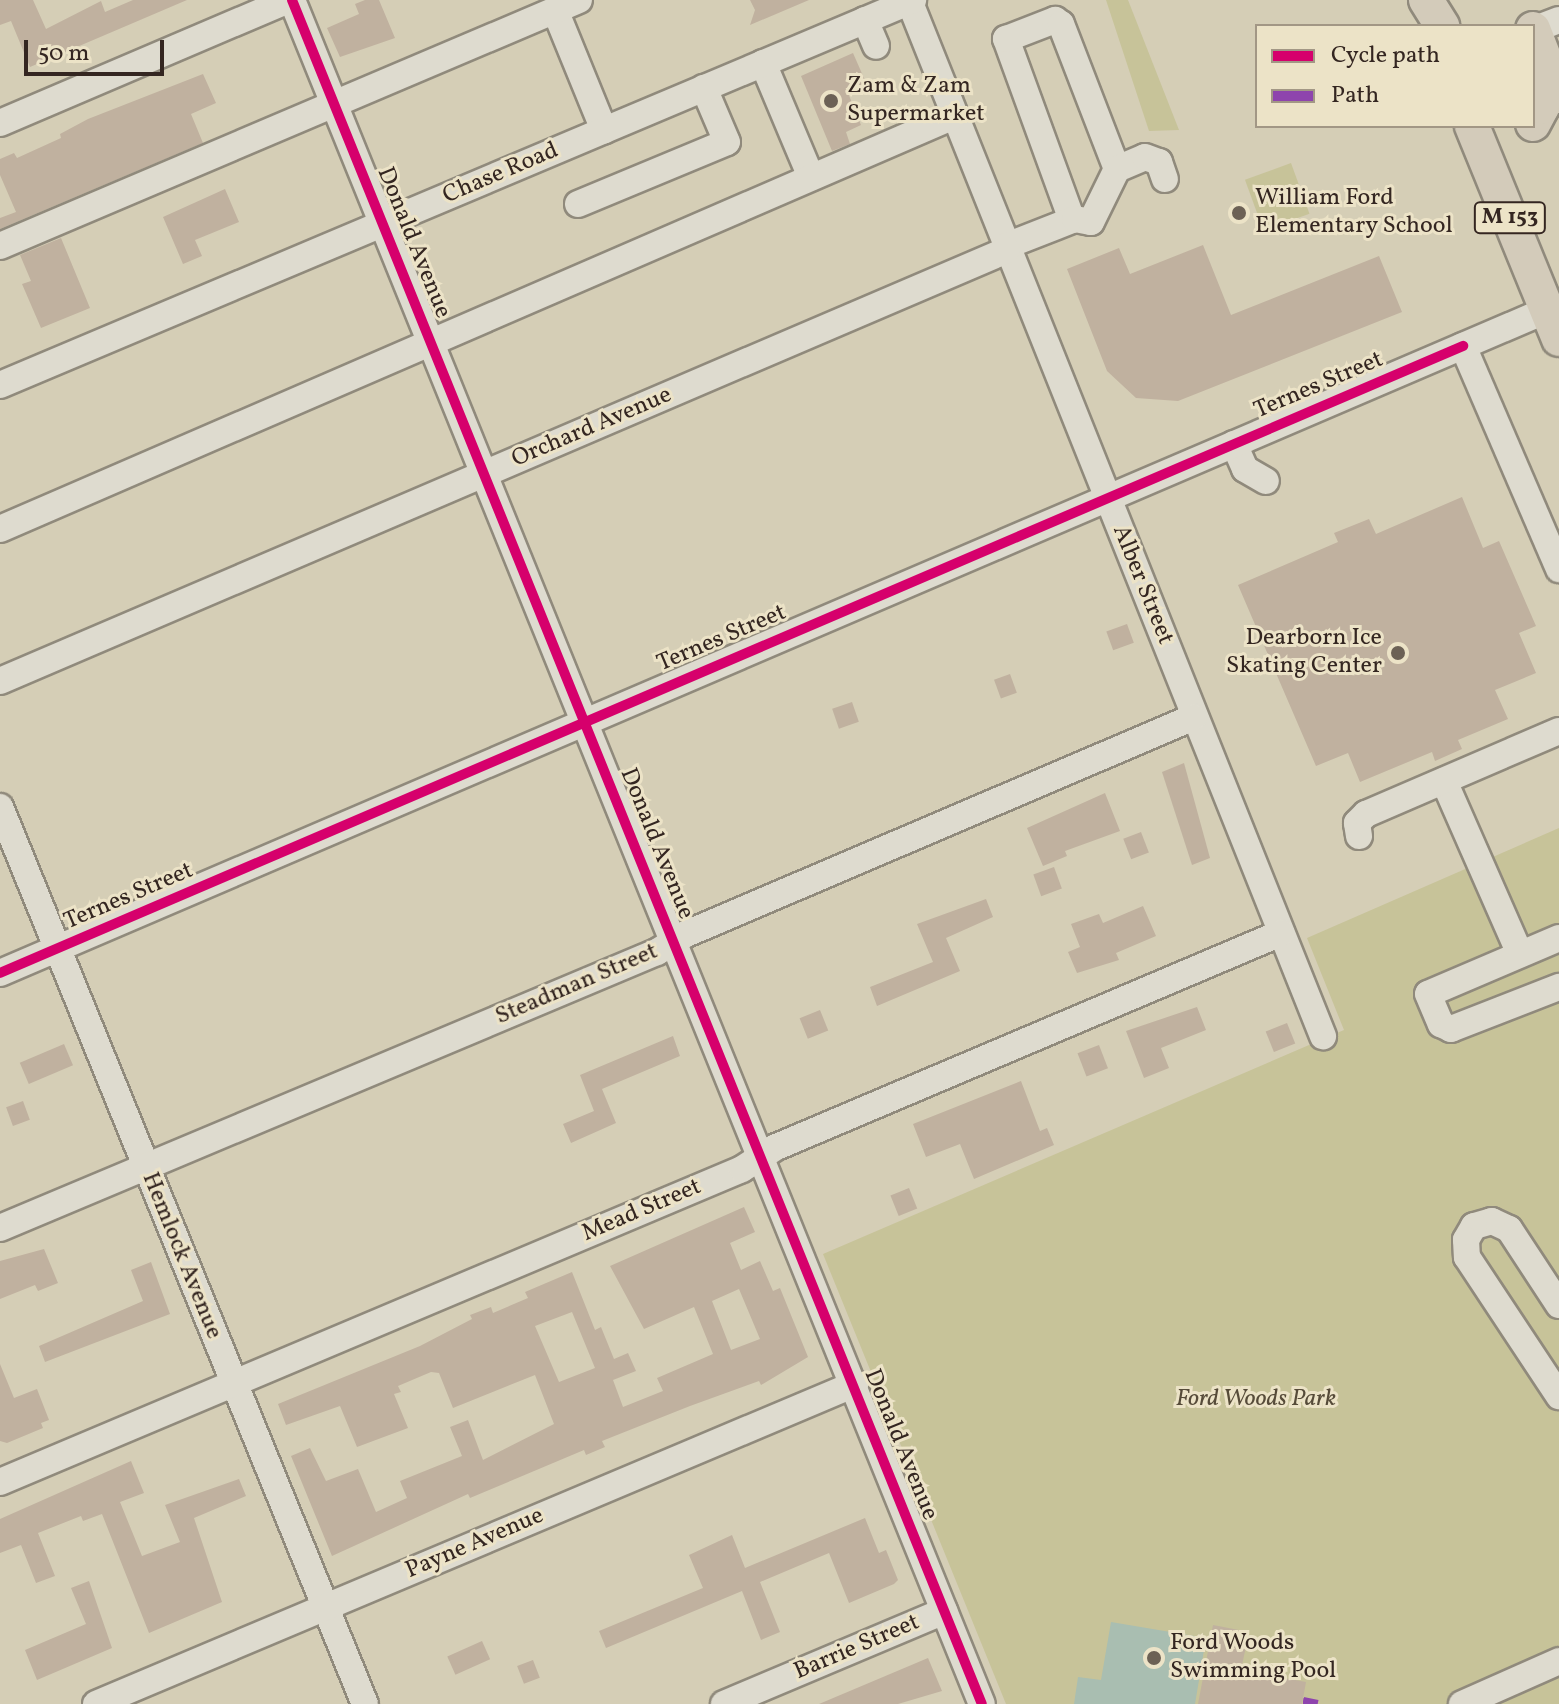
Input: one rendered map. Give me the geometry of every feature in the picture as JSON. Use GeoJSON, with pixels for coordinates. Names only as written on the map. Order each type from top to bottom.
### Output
{"type":"FeatureCollection","features":[{"type":"Feature","properties":{"kind":"main road"},"geometry":{"type":"LineString","coordinates":[[1420,0],[1429,24]]}},
{"type":"Feature","properties":{"kind":"main road"},"geometry":{"type":"LineString","coordinates":[[1426,0],[1441,24]]}},
{"type":"Feature","properties":{"kind":"main road"},"geometry":{"type":"LineString","coordinates":[[1521,0],[1531,24]]}},
{"type":"Feature","properties":{"kind":"main road"},"geometry":{"type":"LineString","coordinates":[[1536,36],[1559,96]]}},
{"type":"Feature","properties":{"kind":"main road"},"geometry":{"type":"LineString","coordinates":[[1535,120],[1542,107],[1536,36]]}},
{"type":"Feature","properties":{"kind":"main road","name":"M 153"},"geometry":{"type":"LineString","coordinates":[[1473,128],[1553,324]]}},
{"type":"Feature","properties":{"kind":"street","name":"Donald Avenue"},"geometry":{"type":"LineString","coordinates":[[290,0],[384,223],[982,1704]]}},
{"type":"Feature","properties":{"kind":"street"},"geometry":{"type":"LineString","coordinates":[[0,123],[290,0]]}},
{"type":"Feature","properties":{"kind":"street"},"geometry":{"type":"LineString","coordinates":[[0,246],[579,0]]}},
{"type":"Feature","properties":{"kind":"street","name":"Chase Road"},"geometry":{"type":"LineString","coordinates":[[0,385],[911,0]]}},
{"type":"Feature","properties":{"kind":"street","name":"Alber Street"},"geometry":{"type":"LineString","coordinates":[[911,0],[954,116],[1281,933],[1312,1032]]}},
{"type":"Feature","properties":{"kind":"street"},"geometry":{"type":"LineString","coordinates":[[555,10],[604,130]]}},
{"type":"Feature","properties":{"kind":"street"},"geometry":{"type":"LineString","coordinates":[[865,20],[876,46]]}},
{"type":"Feature","properties":{"kind":"street"},"geometry":{"type":"LineString","coordinates":[[1072,220],[1006,39],[1055,20],[1061,24],[1115,164],[1145,157],[1159,162],[1165,179]]}},
{"type":"Feature","properties":{"kind":"street"},"geometry":{"type":"LineString","coordinates":[[1536,36],[1559,20]]}},
{"type":"Feature","properties":{"kind":"street"},"geometry":{"type":"LineString","coordinates":[[763,63],[811,177]]}},
{"type":"Feature","properties":{"kind":"street"},"geometry":{"type":"LineString","coordinates":[[578,204],[727,142],[704,88]]}},
{"type":"Feature","properties":{"kind":"street"},"geometry":{"type":"LineString","coordinates":[[0,529],[433,345],[445,333],[811,177],[908,126],[954,116]]}},
{"type":"Feature","properties":{"kind":"street","name":"Orchard Avenue"},"geometry":{"type":"LineString","coordinates":[[0,681],[1072,220],[1091,222],[1115,164]]}},
{"type":"Feature","properties":{"kind":"street","name":"Ternes Street"},"geometry":{"type":"LineString","coordinates":[[0,973],[1463,346],[1553,324]]}},
{"type":"Feature","properties":{"kind":"street"},"geometry":{"type":"LineString","coordinates":[[1463,346],[1559,569]]}},
{"type":"Feature","properties":{"kind":"street"},"geometry":{"type":"LineString","coordinates":[[1234,444],[1245,469],[1266,481]]}},
{"type":"Feature","properties":{"kind":"street","name":"Steadman Street"},"geometry":{"type":"LineString","coordinates":[[0,1228],[1194,717]]}},
{"type":"Feature","properties":{"kind":"street"},"geometry":{"type":"LineString","coordinates":[[1359,836],[1357,823],[1366,814],[1559,731]]}},
{"type":"Feature","properties":{"kind":"street"},"geometry":{"type":"LineString","coordinates":[[1444,781],[1538,947],[1557,993],[1463,1028],[1441,1024],[1428,994],[1538,947]]}},
{"type":"Feature","properties":{"kind":"street","name":"Hemlock Avenue"},"geometry":{"type":"LineString","coordinates":[[0,807],[365,1704]]}},
{"type":"Feature","properties":{"kind":"street","name":"Mead Street"},"geometry":{"type":"LineString","coordinates":[[0,1482],[1281,933]]}},
{"type":"Feature","properties":{"kind":"street"},"geometry":{"type":"LineString","coordinates":[[1559,1305],[1509,1229],[1492,1221],[1474,1226],[1466,1240],[1467,1257],[1559,1396]]}},
{"type":"Feature","properties":{"kind":"street","name":"Payne Avenue"},"geometry":{"type":"LineString","coordinates":[[96,1704],[855,1384]]}},
{"type":"Feature","properties":{"kind":"street","name":"Barrie Street"},"geometry":{"type":"LineString","coordinates":[[724,1704],[944,1611]]}},
{"type":"Feature","properties":{"kind":"street"},"geometry":{"type":"LineString","coordinates":[[1462,1704],[1559,1661]]}},
{"type":"Feature","properties":{"kind":"green space"},"geometry":{"type":"Polygon","coordinates":[[[1106,0],[1128,0],[1179,130],[1149,131],[1106,0]]]}},
{"type":"Feature","properties":{"kind":"green space"},"geometry":{"type":"Polygon","coordinates":[[[1291,163],[1309,214],[1263,231],[1245,180],[1291,163]]]}},
{"type":"Feature","properties":{"kind":"green space","name":"Ford Woods Park"},"geometry":{"type":"Polygon","coordinates":[[[1559,828],[1559,1704],[1006,1704],[823,1254],[1344,1030],[1307,938],[1559,828]]]}},
{"type":"Feature","properties":{"kind":"shaded area","name":"Ford Woods Swimming Pool"},"geometry":{"type":"Polygon","coordinates":[[[1111,1622],[1206,1638],[1195,1704],[1074,1704],[1078,1677],[1101,1680],[1111,1622]]]}},
{"type":"Feature","properties":{"kind":"building"},"geometry":{"type":"Polygon","coordinates":[[[0,0],[33,0],[46,29],[101,1],[105,12],[133,0],[187,0],[30,67],[11,21],[0,25],[0,0]]]}},
{"type":"Feature","properties":{"kind":"building"},"geometry":{"type":"Polygon","coordinates":[[[379,0],[395,38],[340,57],[327,28],[359,14],[355,4],[379,0]]]}},
{"type":"Feature","properties":{"kind":"building"},"geometry":{"type":"Polygon","coordinates":[[[750,0],[809,0],[750,25],[755,10],[750,0]]]}},
{"type":"Feature","properties":{"kind":"building","name":"Zam & Zam Supermarket"},"geometry":{"type":"Polygon","coordinates":[[[853,53],[867,85],[848,93],[861,125],[846,132],[850,144],[832,151],[801,76],[853,53]]]}},
{"type":"Feature","properties":{"kind":"building"},"geometry":{"type":"Polygon","coordinates":[[[203,74],[216,103],[191,114],[203,143],[0,229],[0,218],[16,212],[0,175],[0,159],[14,153],[17,158],[61,138],[60,134],[88,119],[203,74]]]}},
{"type":"Feature","properties":{"kind":"building"},"geometry":{"type":"Polygon","coordinates":[[[225,189],[239,222],[195,240],[202,256],[183,264],[163,217],[225,189]]]}},
{"type":"Feature","properties":{"kind":"building"},"geometry":{"type":"Polygon","coordinates":[[[61,238],[90,308],[41,328],[22,284],[31,281],[20,255],[61,238]]]}},
{"type":"Feature","properties":{"kind":"building","name":"William Ford Elementary School"},"geometry":{"type":"Polygon","coordinates":[[[1203,245],[1231,315],[1379,256],[1402,312],[1178,401],[1136,398],[1107,371],[1067,269],[1119,248],[1130,274],[1203,245]]]}},
{"type":"Feature","properties":{"kind":"building","name":"Dearborn Ice Skating Center"},"geometry":{"type":"Polygon","coordinates":[[[1462,497],[1483,548],[1499,541],[1536,626],[1519,633],[1536,673],[1495,690],[1508,719],[1458,740],[1462,749],[1435,761],[1432,752],[1360,782],[1348,753],[1316,766],[1238,585],[1338,542],[1334,533],[1369,519],[1376,534],[1462,497]]]}},
{"type":"Feature","properties":{"kind":"building"},"geometry":{"type":"Polygon","coordinates":[[[1127,624],[1134,643],[1113,650],[1106,632],[1127,624]]]}},
{"type":"Feature","properties":{"kind":"building"},"geometry":{"type":"Polygon","coordinates":[[[1010,674],[1017,693],[1001,699],[994,680],[1010,674]]]}},
{"type":"Feature","properties":{"kind":"building"},"geometry":{"type":"Polygon","coordinates":[[[852,702],[859,722],[839,729],[832,709],[852,702]]]}},
{"type":"Feature","properties":{"kind":"building"},"geometry":{"type":"Polygon","coordinates":[[[1184,763],[1210,858],[1192,865],[1162,772],[1184,763]]]}},
{"type":"Feature","properties":{"kind":"building"},"geometry":{"type":"Polygon","coordinates":[[[1105,793],[1120,831],[1065,851],[1067,856],[1043,866],[1027,828],[1105,793]]]}},
{"type":"Feature","properties":{"kind":"building"},"geometry":{"type":"Polygon","coordinates":[[[1141,832],[1149,853],[1131,859],[1123,839],[1141,832]]]}},
{"type":"Feature","properties":{"kind":"building"},"geometry":{"type":"Polygon","coordinates":[[[1054,867],[1062,889],[1041,896],[1033,875],[1054,867]]]}},
{"type":"Feature","properties":{"kind":"building"},"geometry":{"type":"Polygon","coordinates":[[[986,899],[993,917],[946,938],[960,971],[877,1006],[870,987],[933,962],[917,924],[986,899]]]}},
{"type":"Feature","properties":{"kind":"building"},"geometry":{"type":"Polygon","coordinates":[[[1143,906],[1156,936],[1116,953],[1119,960],[1077,973],[1068,952],[1080,947],[1071,924],[1099,914],[1103,923],[1143,906]]]}},
{"type":"Feature","properties":{"kind":"building"},"geometry":{"type":"Polygon","coordinates":[[[1197,1007],[1206,1030],[1161,1048],[1169,1068],[1144,1078],[1126,1031],[1197,1007]]]}},
{"type":"Feature","properties":{"kind":"building"},"geometry":{"type":"Polygon","coordinates":[[[820,1010],[828,1030],[808,1039],[800,1018],[820,1010]]]}},
{"type":"Feature","properties":{"kind":"building"},"geometry":{"type":"Polygon","coordinates":[[[1287,1023],[1295,1043],[1274,1052],[1266,1032],[1287,1023]]]}},
{"type":"Feature","properties":{"kind":"building"},"geometry":{"type":"Polygon","coordinates":[[[673,1036],[680,1056],[602,1089],[616,1123],[571,1143],[563,1124],[594,1111],[580,1075],[673,1036]]]}},
{"type":"Feature","properties":{"kind":"building"},"geometry":{"type":"Polygon","coordinates":[[[64,1044],[73,1065],[29,1084],[20,1063],[64,1044]]]}},
{"type":"Feature","properties":{"kind":"building"},"geometry":{"type":"Polygon","coordinates":[[[1099,1045],[1108,1068],[1086,1077],[1078,1053],[1099,1045]]]}},
{"type":"Feature","properties":{"kind":"building"},"geometry":{"type":"Polygon","coordinates":[[[1021,1081],[1040,1131],[1047,1128],[1054,1145],[974,1179],[960,1144],[926,1157],[913,1124],[1021,1081]]]}},
{"type":"Feature","properties":{"kind":"building"},"geometry":{"type":"Polygon","coordinates":[[[23,1101],[30,1120],[13,1126],[6,1107],[23,1101]]]}},
{"type":"Feature","properties":{"kind":"building"},"geometry":{"type":"Polygon","coordinates":[[[909,1188],[917,1208],[899,1216],[890,1195],[909,1188]]]}},
{"type":"Feature","properties":{"kind":"building"},"geometry":{"type":"Polygon","coordinates":[[[744,1207],[755,1232],[730,1243],[741,1270],[760,1261],[773,1291],[780,1288],[808,1357],[761,1385],[759,1381],[690,1406],[602,1441],[605,1447],[586,1455],[584,1450],[470,1498],[468,1494],[332,1556],[291,1456],[310,1448],[326,1481],[358,1469],[376,1512],[407,1498],[400,1481],[462,1456],[450,1427],[468,1420],[483,1460],[554,1424],[535,1375],[453,1408],[439,1373],[431,1372],[398,1386],[401,1392],[394,1394],[408,1428],[357,1447],[340,1406],[286,1425],[278,1404],[420,1346],[472,1319],[470,1315],[491,1307],[493,1313],[528,1298],[525,1292],[572,1272],[595,1330],[601,1327],[614,1359],[628,1353],[636,1371],[613,1380],[623,1407],[663,1391],[657,1378],[713,1354],[694,1307],[644,1329],[610,1266],[744,1207]],[[739,1289],[712,1301],[731,1350],[760,1339],[739,1289]],[[572,1312],[535,1326],[559,1382],[595,1368],[572,1312]]]}},
{"type":"Feature","properties":{"kind":"building"},"geometry":{"type":"Polygon","coordinates":[[[44,1249],[58,1283],[38,1291],[35,1285],[0,1299],[0,1261],[44,1249]]]}},
{"type":"Feature","properties":{"kind":"building"},"geometry":{"type":"Polygon","coordinates":[[[151,1262],[170,1314],[45,1362],[39,1346],[143,1301],[131,1270],[151,1262]]]}},
{"type":"Feature","properties":{"kind":"building"},"geometry":{"type":"Polygon","coordinates":[[[0,1364],[14,1398],[37,1389],[49,1420],[41,1423],[43,1428],[7,1443],[0,1441],[0,1364]]]}},
{"type":"Feature","properties":{"kind":"building"},"geometry":{"type":"Polygon","coordinates":[[[131,1461],[144,1493],[120,1502],[142,1556],[180,1542],[165,1505],[239,1479],[246,1496],[194,1518],[222,1602],[149,1633],[102,1514],[83,1521],[81,1516],[38,1533],[55,1576],[36,1583],[21,1545],[0,1553],[0,1519],[131,1461]]]}},
{"type":"Feature","properties":{"kind":"building"},"geometry":{"type":"Polygon","coordinates":[[[865,1518],[879,1553],[886,1550],[898,1580],[894,1584],[849,1603],[829,1553],[760,1582],[780,1632],[761,1640],[742,1591],[606,1648],[599,1631],[703,1588],[689,1555],[732,1535],[745,1568],[865,1518]]]}},
{"type":"Feature","properties":{"kind":"building"},"geometry":{"type":"Polygon","coordinates":[[[89,1581],[112,1648],[37,1680],[25,1650],[86,1624],[71,1588],[89,1581]]]}},
{"type":"Feature","properties":{"kind":"building"},"geometry":{"type":"Polygon","coordinates":[[[1213,1625],[1249,1632],[1241,1670],[1306,1682],[1302,1704],[1198,1704],[1213,1625]]]}},
{"type":"Feature","properties":{"kind":"building"},"geometry":{"type":"Polygon","coordinates":[[[482,1641],[490,1659],[455,1675],[447,1656],[482,1641]]]}},
{"type":"Feature","properties":{"kind":"building"},"geometry":{"type":"Polygon","coordinates":[[[928,1658],[942,1691],[898,1704],[819,1704],[928,1658]]]}},
{"type":"Feature","properties":{"kind":"building"},"geometry":{"type":"Polygon","coordinates":[[[533,1660],[540,1678],[524,1684],[517,1666],[533,1660]]]}},
{"type":"Feature","properties":{"kind":"marked path"},"geometry":{"type":"LineString","coordinates":[[1303,1701],[1318,1704]]}},
{"type":"Feature","properties":{"kind":"cycle path"},"geometry":{"type":"LineString","coordinates":[[292,0],[982,1704]]}},
{"type":"Feature","properties":{"kind":"cycle path"},"geometry":{"type":"LineString","coordinates":[[0,973],[1463,346]]}},
{"type":"Feature","properties":{"kind":"place","name":"Zam & Zam Supermarket"},"geometry":{"type":"Point","coordinates":[831,101]}},
{"type":"Feature","properties":{"kind":"place","name":"William Ford Elementary School"},"geometry":{"type":"Point","coordinates":[1239,213]}},
{"type":"Feature","properties":{"kind":"place","name":"Dearborn Ice Skating Center"},"geometry":{"type":"Point","coordinates":[1398,653]}},
{"type":"Feature","properties":{"kind":"place","name":"Ford Woods Swimming Pool"},"geometry":{"type":"Point","coordinates":[1154,1658]}}]}
